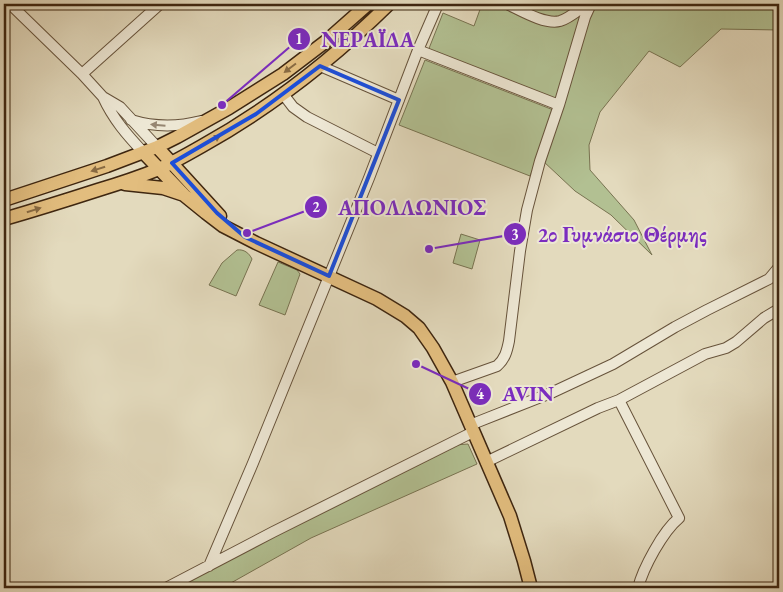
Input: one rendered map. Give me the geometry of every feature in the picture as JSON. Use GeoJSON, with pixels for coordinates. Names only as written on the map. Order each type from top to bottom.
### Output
{"type":"FeatureCollection","features":[{"type":"Feature","properties":{"kind":"main road"},"geometry":{"type":"LineString","coordinates":[[4,200],[107,166],[177,137],[283,74],[325,42],[368,4]]}},
{"type":"Feature","properties":{"kind":"main road"},"geometry":{"type":"LineString","coordinates":[[4,219],[118,184],[166,165],[244,122],[320,66],[389,4]]}},
{"type":"Feature","properties":{"kind":"main road"},"geometry":{"type":"LineString","coordinates":[[156,147],[185,196]]}},
{"type":"Feature","properties":{"kind":"main road"},"geometry":{"type":"LineString","coordinates":[[143,152],[166,165],[234,231]]}},
{"type":"Feature","properties":{"kind":"main road"},"geometry":{"type":"LineString","coordinates":[[118,184],[157,187],[185,196],[223,226],[377,299],[419,328],[429,341],[451,379],[514,529],[531,588]]}},
{"type":"Feature","properties":{"kind":"street"},"geometry":{"type":"LineString","coordinates":[[10,4],[104,97],[120,107],[156,147]]}},
{"type":"Feature","properties":{"kind":"street"},"geometry":{"type":"LineString","coordinates":[[82,74],[160,4]]}},
{"type":"Feature","properties":{"kind":"street"},"geometry":{"type":"LineString","coordinates":[[209,566],[253,463],[438,4]]}},
{"type":"Feature","properties":{"kind":"street"},"geometry":{"type":"LineString","coordinates":[[507,4],[542,20],[558,22],[587,4]]}},
{"type":"Feature","properties":{"kind":"street"},"geometry":{"type":"LineString","coordinates":[[451,379],[497,366],[507,351],[527,210],[584,17],[591,4]]}},
{"type":"Feature","properties":{"kind":"street"},"geometry":{"type":"LineString","coordinates":[[418,50],[558,105]]}},
{"type":"Feature","properties":{"kind":"street"},"geometry":{"type":"LineString","coordinates":[[320,66],[399,100]]}},
{"type":"Feature","properties":{"kind":"street"},"geometry":{"type":"LineString","coordinates":[[283,94],[294,107],[307,117],[378,153]]}},
{"type":"Feature","properties":{"kind":"street"},"geometry":{"type":"LineString","coordinates":[[104,97],[114,118],[143,152]]}},
{"type":"Feature","properties":{"kind":"street"},"geometry":{"type":"LineString","coordinates":[[131,120],[151,125],[177,125],[199,122],[218,114]]}},
{"type":"Feature","properties":{"kind":"street"},"geometry":{"type":"LineString","coordinates":[[166,588],[473,432],[613,364],[674,327],[769,279],[779,268]]}},
{"type":"Feature","properties":{"kind":"street"},"geometry":{"type":"LineString","coordinates":[[484,459],[619,400],[705,354],[726,348],[740,339],[764,318],[779,309]]}},
{"type":"Feature","properties":{"kind":"street"},"geometry":{"type":"LineString","coordinates":[[619,400],[679,518],[672,523],[658,545],[642,575],[638,588]]}},
{"type":"Feature","properties":{"kind":"highlighted area"},"geometry":{"type":"Polygon","coordinates":[[[320,66],[399,100],[329,276],[245,237],[217,213],[172,163],[256,114],[320,66]]]}},
{"type":"Feature","properties":{"kind":"green space"},"geometry":{"type":"Polygon","coordinates":[[[482,4],[497,4],[539,23],[583,10],[555,104],[428,51],[443,13],[474,26],[482,4]]]}},
{"type":"Feature","properties":{"kind":"green space"},"geometry":{"type":"Polygon","coordinates":[[[514,4],[581,4],[557,19],[543,18],[514,4]]]}},
{"type":"Feature","properties":{"kind":"green space"},"geometry":{"type":"Polygon","coordinates":[[[597,4],[779,4],[779,30],[721,29],[680,67],[649,51],[600,112],[589,145],[590,170],[634,220],[652,255],[611,215],[575,191],[543,161],[589,14],[597,4]]]}},
{"type":"Feature","properties":{"kind":"green space"},"geometry":{"type":"Polygon","coordinates":[[[425,60],[556,111],[530,176],[399,125],[425,60]]]}},
{"type":"Feature","properties":{"kind":"green space"},"geometry":{"type":"Polygon","coordinates":[[[461,234],[480,240],[472,269],[453,263],[461,234]]]}},
{"type":"Feature","properties":{"kind":"green space"},"geometry":{"type":"Polygon","coordinates":[[[237,250],[246,252],[252,259],[236,296],[209,285],[222,263],[237,250]]]}},
{"type":"Feature","properties":{"kind":"green space"},"geometry":{"type":"Polygon","coordinates":[[[278,262],[297,270],[300,274],[285,315],[259,305],[278,262]]]}},
{"type":"Feature","properties":{"kind":"green space"},"geometry":{"type":"Polygon","coordinates":[[[468,444],[477,464],[311,538],[222,588],[175,588],[455,445],[468,444]]]}},
{"type":"Feature","properties":{"kind":"place","name":"ΝΕΡΑΪΔΑ"},"geometry":{"type":"Point","coordinates":[222,105]}},
{"type":"Feature","properties":{"kind":"place","name":"ΑΠΟΛΛΩΝΙΟΣ"},"geometry":{"type":"Point","coordinates":[247,233]}},
{"type":"Feature","properties":{"kind":"place","name":"2ο Γυμνάσιο Θέρμης"},"geometry":{"type":"Point","coordinates":[429,249]}},
{"type":"Feature","properties":{"kind":"place","name":"AVIN"},"geometry":{"type":"Point","coordinates":[416,364]}}]}
